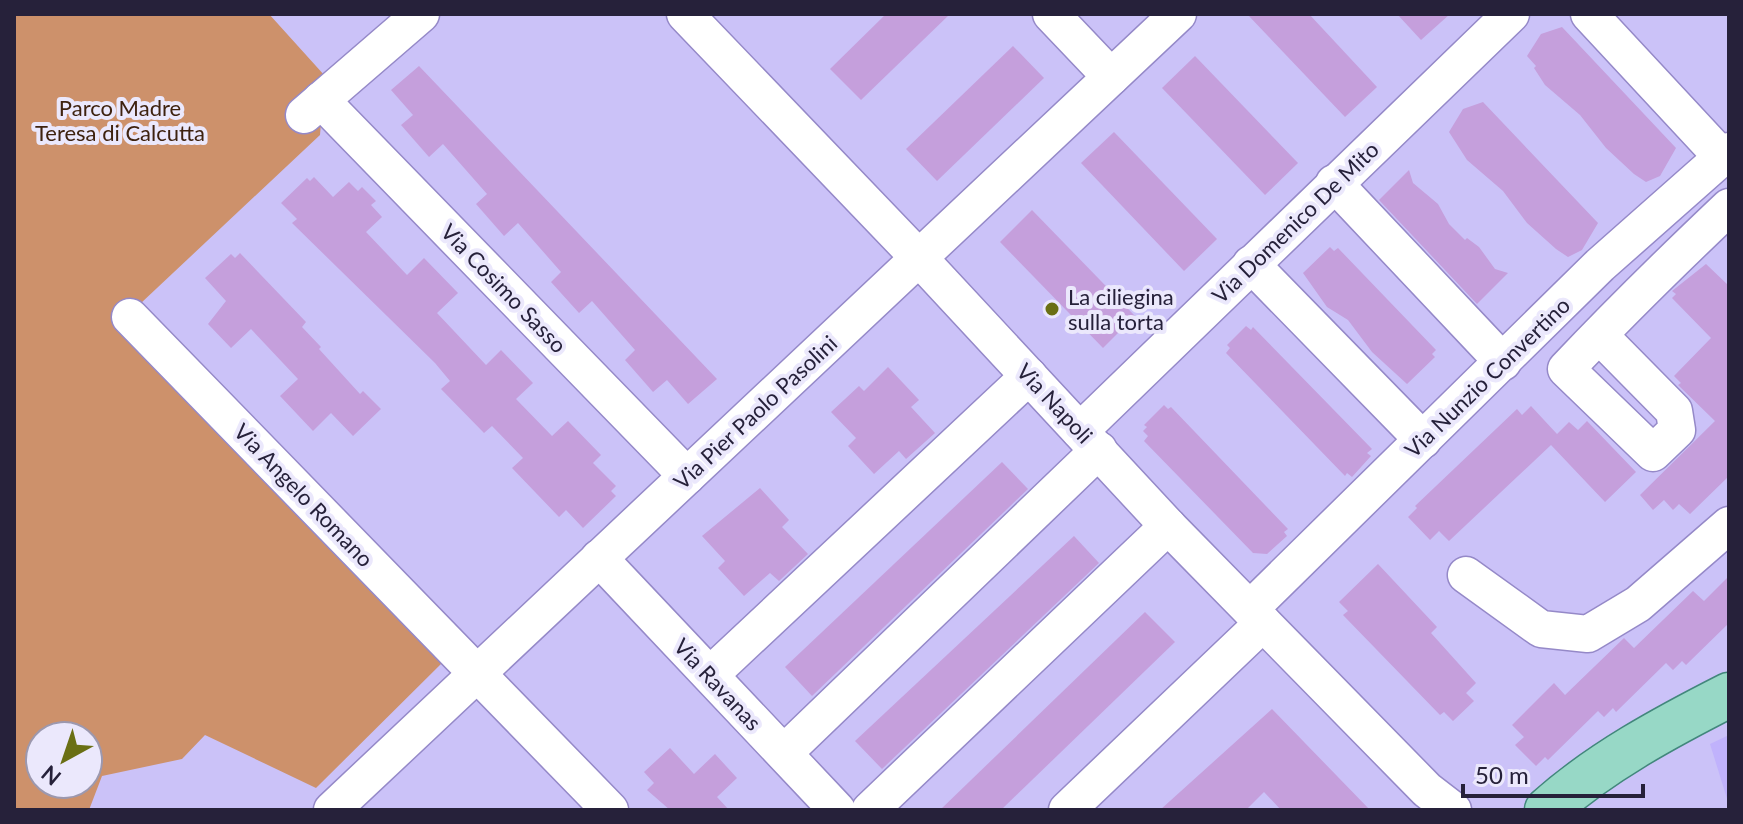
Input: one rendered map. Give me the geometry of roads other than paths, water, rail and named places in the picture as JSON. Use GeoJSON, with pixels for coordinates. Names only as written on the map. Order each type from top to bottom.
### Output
{"type":"FeatureCollection","features":[{"type":"Feature","properties":{"kind":"main road"},"geometry":{"type":"LineString","coordinates":[[1547,810],[1568,791],[1631,751],[1729,695]]}},
{"type":"Feature","properties":{"kind":"main road"},"geometry":{"type":"LineString","coordinates":[[1592,810],[1633,777],[1729,718]]}},
{"type":"Feature","properties":{"kind":"street","name":"Via Cosimo Sasso"},"geometry":{"type":"LineString","coordinates":[[421,14],[312,107],[687,476]]}},
{"type":"Feature","properties":{"kind":"street","name":"Via Napoli"},"geometry":{"type":"LineString","coordinates":[[685,14],[919,258],[1168,526],[1439,803]]}},
{"type":"Feature","properties":{"kind":"street"},"geometry":{"type":"LineString","coordinates":[[1051,14],[1111,77]]}},
{"type":"Feature","properties":{"kind":"street","name":"Via Pier Paolo Pasolini"},"geometry":{"type":"LineString","coordinates":[[332,810],[1178,14]]}},
{"type":"Feature","properties":{"kind":"street","name":"Via Domenico De Mito"},"geometry":{"type":"LineString","coordinates":[[784,753],[1090,440],[1251,264],[1511,14]]}},
{"type":"Feature","properties":{"kind":"street"},"geometry":{"type":"LineString","coordinates":[[1589,14],[1725,154]]}},
{"type":"Feature","properties":{"kind":"street","name":"Via Nunzio Convertino"},"geometry":{"type":"LineString","coordinates":[[1067,810],[1423,440],[1600,265],[1725,154]]}},
{"type":"Feature","properties":{"kind":"street"},"geometry":{"type":"LineString","coordinates":[[1334,183],[1503,362]]}},
{"type":"Feature","properties":{"kind":"street"},"geometry":{"type":"LineString","coordinates":[[1599,335],[1729,207]]}},
{"type":"Feature","properties":{"kind":"street"},"geometry":{"type":"LineString","coordinates":[[1251,264],[1423,440]]}},
{"type":"Feature","properties":{"kind":"street"},"geometry":{"type":"LineString","coordinates":[[1600,265],[1631,301]]}},
{"type":"Feature","properties":{"kind":"street","name":"Via Angelo Romano"},"geometry":{"type":"LineString","coordinates":[[130,317],[610,810]]}},
{"type":"Feature","properties":{"kind":"street"},"geometry":{"type":"LineString","coordinates":[[710,675],[1029,376]]}},
{"type":"Feature","properties":{"kind":"street"},"geometry":{"type":"LineString","coordinates":[[1466,575],[1541,629],[1588,634],[1638,604],[1729,525]]}},
{"type":"Feature","properties":{"kind":"street"},"geometry":{"type":"LineString","coordinates":[[870,810],[1168,526]]}},
{"type":"Feature","properties":{"kind":"street","name":"Via Ravanas"},"geometry":{"type":"LineString","coordinates":[[599,558],[837,810]]}},
{"type":"Feature","properties":{"kind":"place","name":"La ciliegina sulla torta"},"geometry":{"type":"Point","coordinates":[1052,309]}},
{"type":"Feature","properties":{"kind":"park label","name":"Parco Madre Teresa di Calcutta"},"geometry":{"type":"Point","coordinates":[120,120]}}]}
